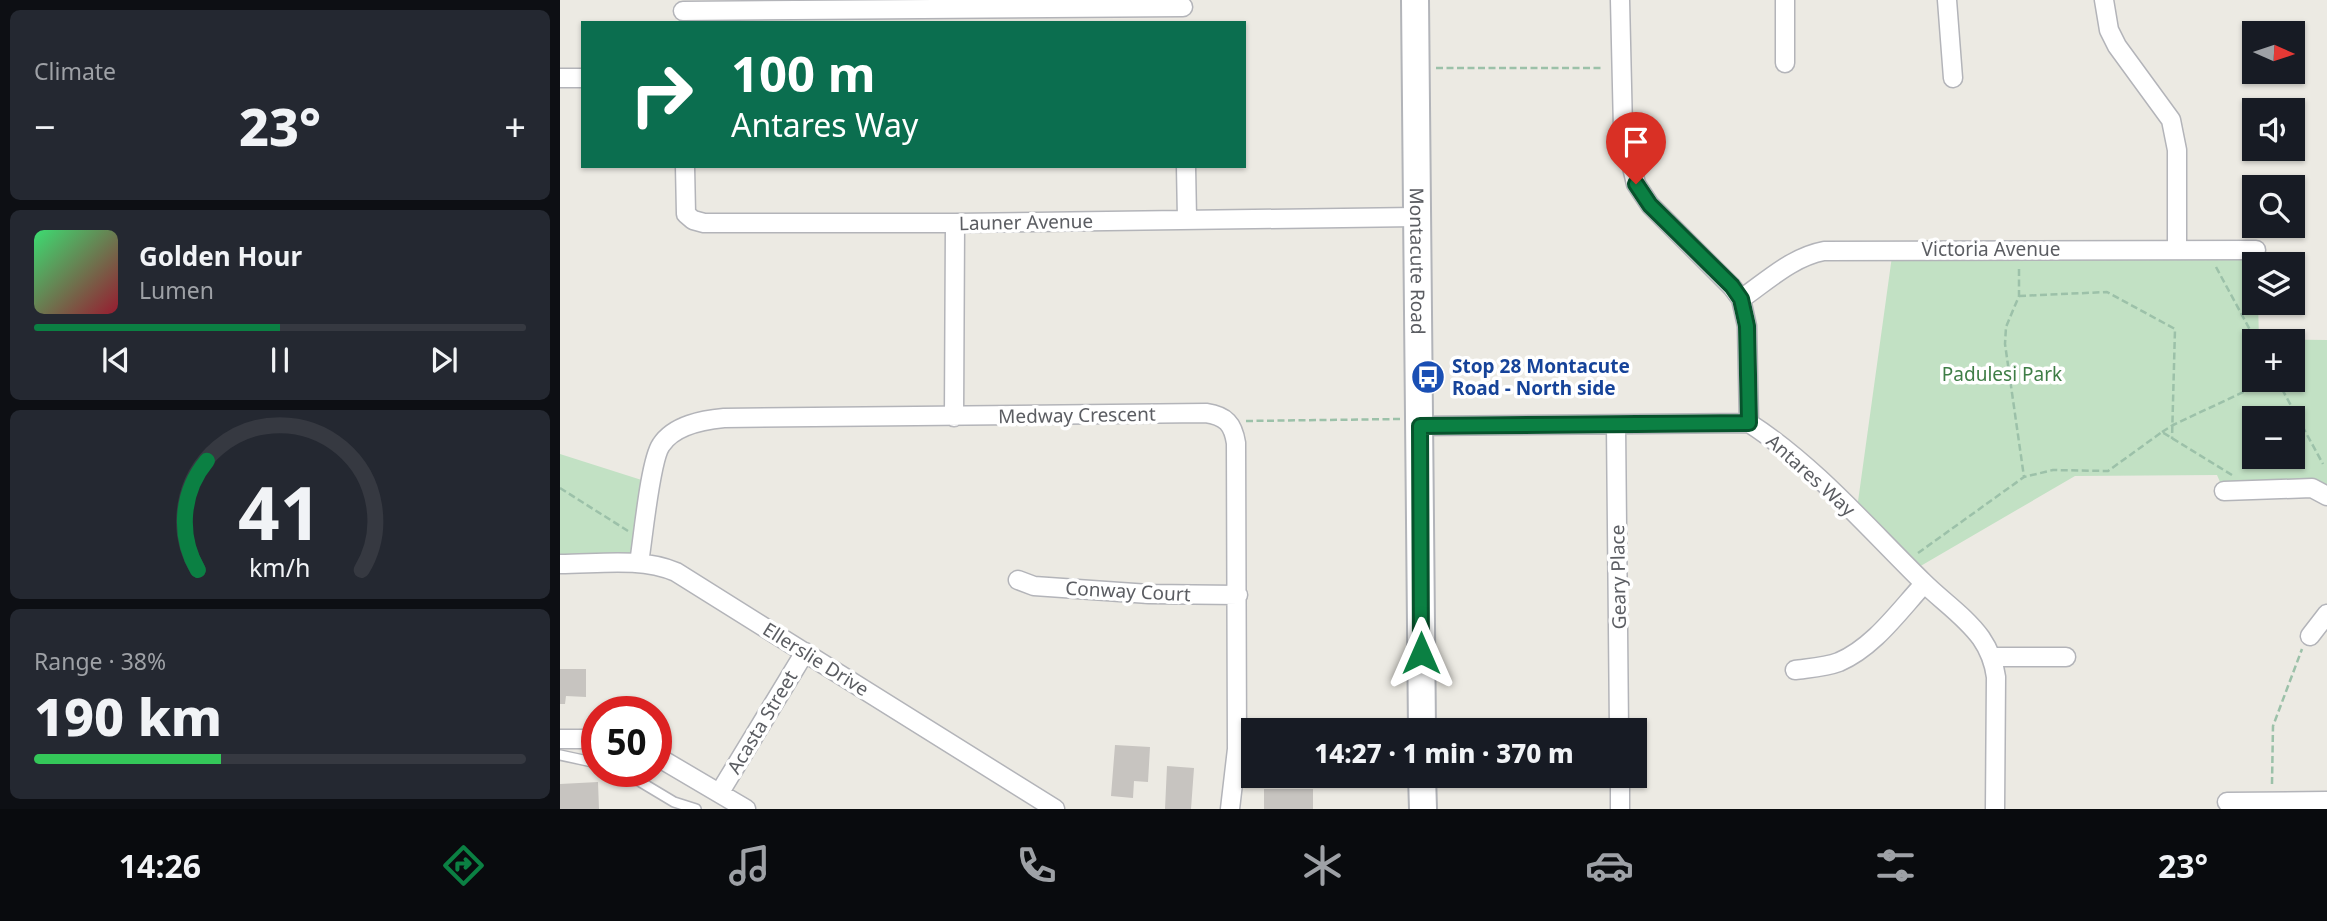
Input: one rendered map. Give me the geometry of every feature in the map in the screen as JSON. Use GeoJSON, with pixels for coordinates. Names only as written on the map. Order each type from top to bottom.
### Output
{"type":"FeatureCollection","features":[{"type":"Feature","properties":{"kind":"main road","name":"Montacute Road"},"geometry":{"type":"LineString","coordinates":[[1415,0],[1422,718]]}},
{"type":"Feature","properties":{"kind":"main road"},"geometry":{"type":"LineString","coordinates":[[1422,788],[1423,809]]}},
{"type":"Feature","properties":{"kind":"street"},"geometry":{"type":"LineString","coordinates":[[1620,0],[1623,129],[1636,184],[1650,205],[1732,286],[1741,299],[1747,326],[1749,423]]}},
{"type":"Feature","properties":{"kind":"street"},"geometry":{"type":"LineString","coordinates":[[1785,0],[1785,63]]}},
{"type":"Feature","properties":{"kind":"street"},"geometry":{"type":"LineString","coordinates":[[1947,0],[1953,78]]}},
{"type":"Feature","properties":{"kind":"street"},"geometry":{"type":"LineString","coordinates":[[2105,0],[2109,30],[2116,46],[2171,120],[2177,150],[2177,249]]}},
{"type":"Feature","properties":{"kind":"street"},"geometry":{"type":"LineString","coordinates":[[683,11],[1183,10]]}},
{"type":"Feature","properties":{"kind":"street"},"geometry":{"type":"LineString","coordinates":[[560,78],[581,78]]}},
{"type":"Feature","properties":{"kind":"street","name":"Launer Avenue"},"geometry":{"type":"LineString","coordinates":[[685,168],[686,214],[693,220],[704,223],[956,223],[1416,217]]}},
{"type":"Feature","properties":{"kind":"street"},"geometry":{"type":"LineString","coordinates":[[1186,168],[1187,219]]}},
{"type":"Feature","properties":{"kind":"street"},"geometry":{"type":"LineString","coordinates":[[954,416],[956,223]]}},
{"type":"Feature","properties":{"kind":"street","name":"Victoria Avenue"},"geometry":{"type":"LineString","coordinates":[[1741,299],[1796,260],[1824,251],[2256,250]]}},
{"type":"Feature","properties":{"kind":"street","name":"Medway Crescent"},"geometry":{"type":"LineString","coordinates":[[639,563],[654,463],[660,446],[680,429],[698,421],[724,418],[1206,413],[1228,421]]}},
{"type":"Feature","properties":{"kind":"street"},"geometry":{"type":"LineString","coordinates":[[1228,421],[1234,431],[1236,443],[1238,595],[1237,749],[1230,809]]}},
{"type":"Feature","properties":{"kind":"street","name":"Antares Way"},"geometry":{"type":"LineString","coordinates":[[1420,422],[1616,425],[1749,423],[1777,441],[1827,487],[1963,618],[1993,657]]}},
{"type":"Feature","properties":{"kind":"street","name":"Geary Place"},"geometry":{"type":"LineString","coordinates":[[1616,425],[1619,718]]}},
{"type":"Feature","properties":{"kind":"street"},"geometry":{"type":"LineString","coordinates":[[2224,491],[2312,488],[2327,496]]}},
{"type":"Feature","properties":{"kind":"street","name":"Ellerslie Drive"},"geometry":{"type":"LineString","coordinates":[[560,564],[639,563],[659,565],[676,572],[1055,809]]}},
{"type":"Feature","properties":{"kind":"street","name":"Conway Court"},"geometry":{"type":"LineString","coordinates":[[1018,580],[1034,586],[1059,588],[1149,594],[1238,595]]}},
{"type":"Feature","properties":{"kind":"street"},"geometry":{"type":"LineString","coordinates":[[1795,670],[1837,663],[1857,652],[1872,641],[1924,583]]}},
{"type":"Feature","properties":{"kind":"street"},"geometry":{"type":"LineString","coordinates":[[2310,636],[2327,614]]}},
{"type":"Feature","properties":{"kind":"street","name":"Acasta Street"},"geometry":{"type":"LineString","coordinates":[[720,792],[805,652]]}},
{"type":"Feature","properties":{"kind":"street"},"geometry":{"type":"LineString","coordinates":[[1995,809],[1996,677],[1993,657],[2066,657]]}},
{"type":"Feature","properties":{"kind":"street"},"geometry":{"type":"LineString","coordinates":[[560,740],[581,739]]}},
{"type":"Feature","properties":{"kind":"street"},"geometry":{"type":"LineString","coordinates":[[672,765],[746,809]]}},
{"type":"Feature","properties":{"kind":"street"},"geometry":{"type":"LineString","coordinates":[[1620,788],[1620,809]]}},
{"type":"Feature","properties":{"kind":"street"},"geometry":{"type":"LineString","coordinates":[[2227,802],[2274,804],[2327,801]]}},
{"type":"Feature","properties":{"kind":"lane"},"geometry":{"type":"LineString","coordinates":[[560,755],[581,760]]}},
{"type":"Feature","properties":{"kind":"lane"},"geometry":{"type":"LineString","coordinates":[[649,787],[674,802],[696,809]]}},
{"type":"Feature","properties":{"kind":"path"},"geometry":{"type":"LineString","coordinates":[[1429,68],[1622,68]]}},
{"type":"Feature","properties":{"kind":"path"},"geometry":{"type":"LineString","coordinates":[[2211,259],[2249,329]]}},
{"type":"Feature","properties":{"kind":"path"},"geometry":{"type":"LineString","coordinates":[[2019,269],[2019,296],[2006,327],[2005,344],[2024,477]]}},
{"type":"Feature","properties":{"kind":"path"},"geometry":{"type":"LineString","coordinates":[[2019,296],[2107,292],[2175,329],[2172,439]]}},
{"type":"Feature","properties":{"kind":"path"},"geometry":{"type":"LineString","coordinates":[[1912,558],[2024,477],[2053,470],[2108,471],[2173,425],[2243,392]]}},
{"type":"Feature","properties":{"kind":"path"},"geometry":{"type":"LineString","coordinates":[[2284,392],[2323,464]]}},
{"type":"Feature","properties":{"kind":"path"},"geometry":{"type":"LineString","coordinates":[[1228,421],[1420,422]]}},
{"type":"Feature","properties":{"kind":"path"},"geometry":{"type":"LineString","coordinates":[[2162,432],[2238,478]]}},
{"type":"Feature","properties":{"kind":"path"},"geometry":{"type":"LineString","coordinates":[[560,488],[630,533],[643,537]]}},
{"type":"Feature","properties":{"kind":"path"},"geometry":{"type":"LineString","coordinates":[[2274,804],[2273,726],[2302,648],[2310,636]]}},
{"type":"Feature","properties":{"kind":"green space","name":"Padulesi Park"},"geometry":{"type":"Polygon","coordinates":[[[1893,249],[2256,250],[2242,252],[2242,315],[2258,315],[2259,329],[2242,329],[2242,392],[2305,392],[2305,340],[2327,340],[2327,496],[2224,491],[2217,475],[2075,476],[1912,571],[1856,516],[1893,249]]]}},
{"type":"Feature","properties":{"kind":"green space"},"geometry":{"type":"Polygon","coordinates":[[[560,454],[651,483],[639,563],[560,564],[560,454]]]}},
{"type":"Feature","properties":{"kind":"building"},"geometry":{"type":"Polygon","coordinates":[[[560,669],[586,669],[586,696],[566,696],[565,704],[560,704],[560,669]]]}},
{"type":"Feature","properties":{"kind":"building"},"geometry":{"type":"Polygon","coordinates":[[[1115,745],[1150,747],[1148,782],[1134,781],[1133,798],[1111,796],[1115,745]]]}},
{"type":"Feature","properties":{"kind":"building"},"geometry":{"type":"Polygon","coordinates":[[[1167,766],[1194,768],[1191,809],[1165,809],[1167,766]]]}},
{"type":"Feature","properties":{"kind":"building"},"geometry":{"type":"Polygon","coordinates":[[[581,783],[581,787],[598,787],[599,809],[560,809],[560,784],[581,783]]]}},
{"type":"Feature","properties":{"kind":"building"},"geometry":{"type":"Polygon","coordinates":[[[1264,789],[1313,789],[1313,809],[1264,809],[1264,789]]]}},
{"type":"Feature","properties":{"kind":"place","name":"Stop 28 Montacute Road - North side"},"geometry":{"type":"Point","coordinates":[1428,377]}},
{"type":"Feature","properties":{"kind":"route"},"geometry":{"type":"LineString","coordinates":[[1421,653],[1420,426],[1749,423],[1747,326],[1741,299],[1732,286],[1650,205],[1636,184]]}}]}
